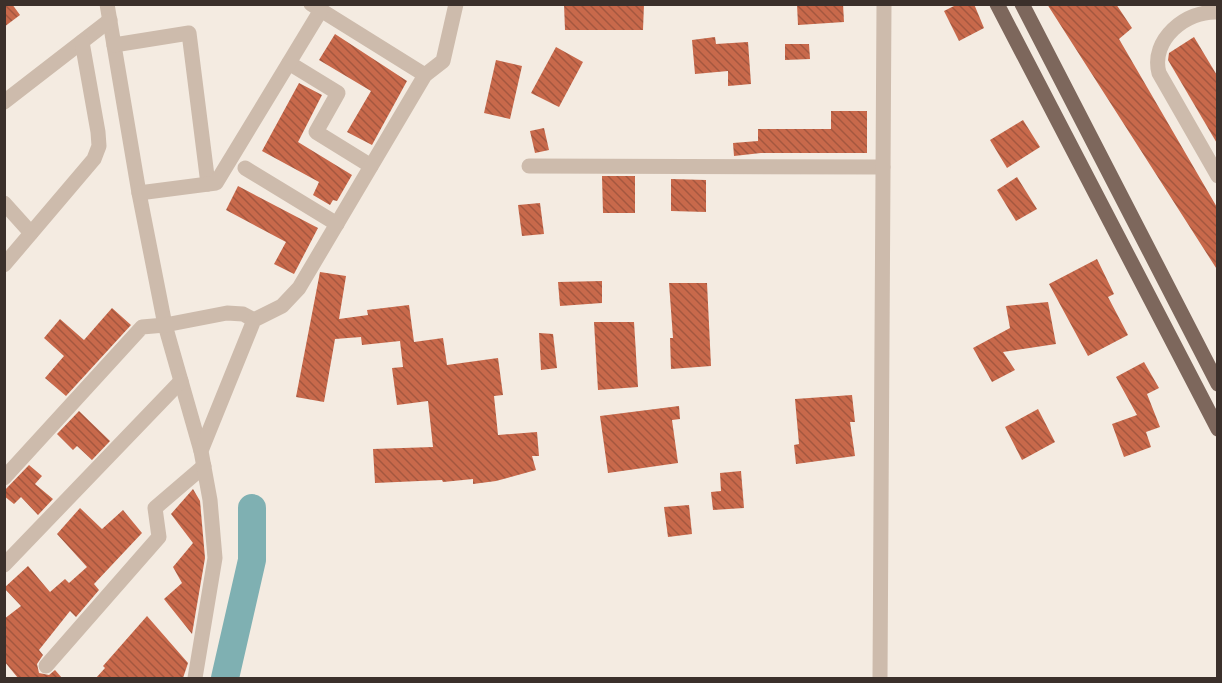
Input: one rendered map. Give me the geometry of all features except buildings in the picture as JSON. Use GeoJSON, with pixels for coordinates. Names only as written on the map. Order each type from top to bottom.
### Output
{"type":"FeatureCollection","features":[{"type":"Feature","properties":{"kind":"main road"},"geometry":{"type":"LineString","coordinates":[[997,4],[1218,429]]}},
{"type":"Feature","properties":{"kind":"main road"},"geometry":{"type":"LineString","coordinates":[[1022,4],[1218,384]]}},
{"type":"Feature","properties":{"kind":"main road"},"geometry":{"type":"LineString","coordinates":[[1027,4],[1030,21]]}},
{"type":"Feature","properties":{"kind":"street"},"geometry":{"type":"LineString","coordinates":[[107,4],[139,193],[165,325],[202,458],[210,500],[215,558],[195,678]]}},
{"type":"Feature","properties":{"kind":"street"},"geometry":{"type":"LineString","coordinates":[[46,666],[159,537],[155,508],[202,458],[254,320],[282,306],[299,288],[425,75],[443,61],[456,4]]}},
{"type":"Feature","properties":{"kind":"street"},"geometry":{"type":"LineString","coordinates":[[880,678],[884,4]]}},
{"type":"Feature","properties":{"kind":"street"},"geometry":{"type":"LineString","coordinates":[[139,193],[216,183],[289,63],[316,8],[425,75]]}},
{"type":"Feature","properties":{"kind":"street"},"geometry":{"type":"LineString","coordinates":[[1218,12],[1204,11],[1182,22],[1163,42],[1158,51],[1156,63],[1159,74],[1218,176]]}},
{"type":"Feature","properties":{"kind":"street"},"geometry":{"type":"LineString","coordinates":[[4,102],[110,20]]}},
{"type":"Feature","properties":{"kind":"street"},"geometry":{"type":"LineString","coordinates":[[114,45],[189,33],[208,184]]}},
{"type":"Feature","properties":{"kind":"street"},"geometry":{"type":"LineString","coordinates":[[4,265],[88,169],[99,146],[82,42]]}},
{"type":"Feature","properties":{"kind":"street"},"geometry":{"type":"LineString","coordinates":[[289,63],[338,93],[316,132],[371,166]]}},
{"type":"Feature","properties":{"kind":"street"},"geometry":{"type":"LineString","coordinates":[[529,165],[883,167]]}},
{"type":"Feature","properties":{"kind":"street"},"geometry":{"type":"LineString","coordinates":[[245,168],[337,224]]}},
{"type":"Feature","properties":{"kind":"street"},"geometry":{"type":"LineString","coordinates":[[4,203],[31,233]]}},
{"type":"Feature","properties":{"kind":"street"},"geometry":{"type":"LineString","coordinates":[[4,478],[142,327],[227,313],[243,314],[254,320]]}},
{"type":"Feature","properties":{"kind":"street"},"geometry":{"type":"LineString","coordinates":[[4,565],[181,381]]}},
{"type":"Feature","properties":{"kind":"waterway"},"geometry":{"type":"LineString","coordinates":[[225,678],[252,560],[252,508]]}}]}
